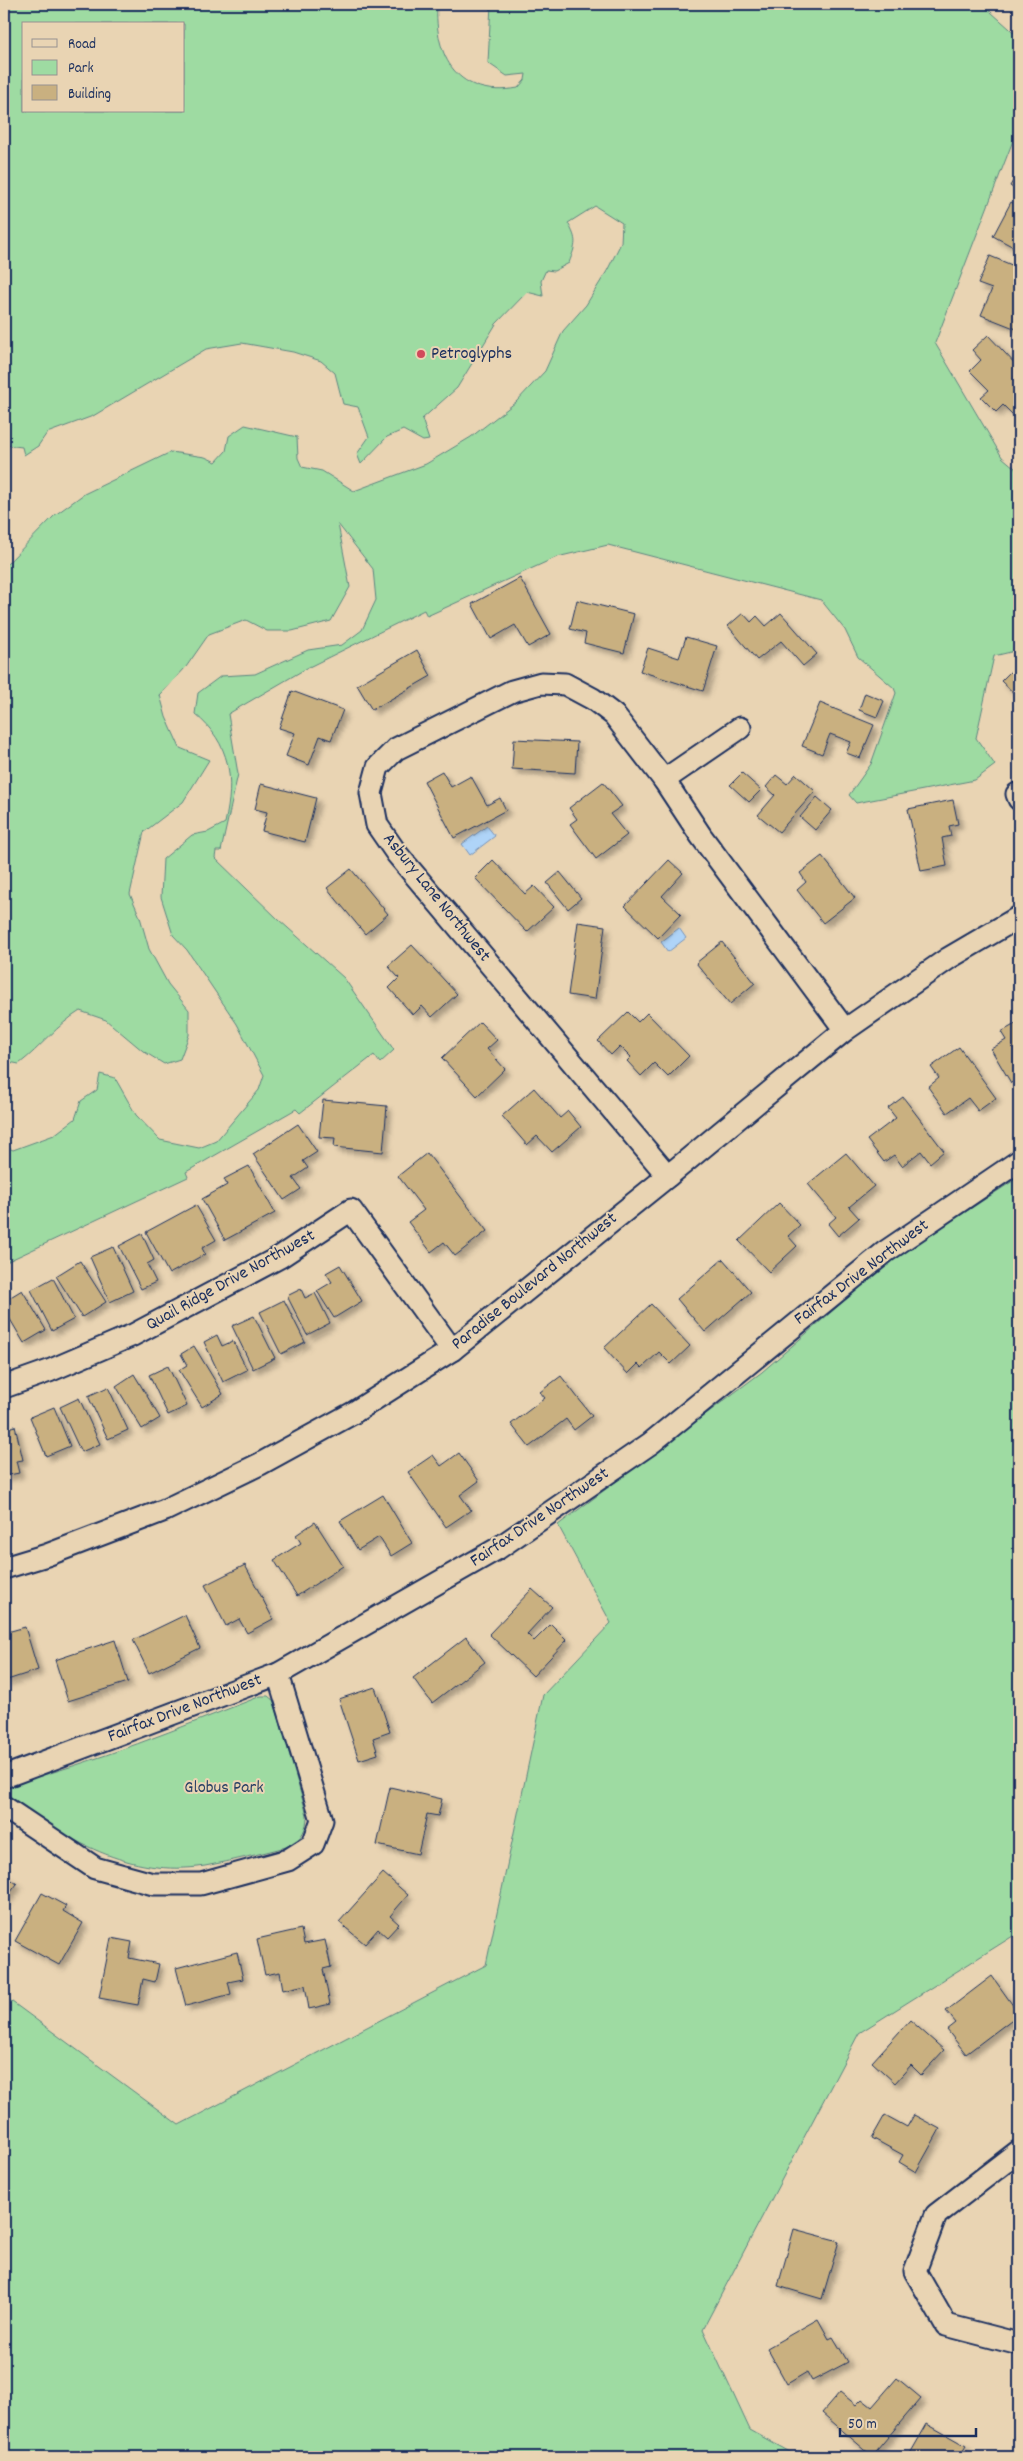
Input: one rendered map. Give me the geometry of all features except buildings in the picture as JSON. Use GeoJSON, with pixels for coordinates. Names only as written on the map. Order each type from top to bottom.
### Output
{"type":"FeatureCollection","features":[{"type":"Feature","properties":{"kind":"street","name":"Asbury Lane Northwest"},"geometry":{"type":"LineString","coordinates":[[668,1176],[397,854],[377,825],[371,793],[378,767],[396,749],[512,691],[541,683],[565,684],[593,699],[614,715],[664,780],[701,836],[845,1030]]}},
{"type":"Feature","properties":{"kind":"street"},"geometry":{"type":"LineString","coordinates":[[664,780],[740,728]]}},
{"type":"Feature","properties":{"kind":"street","name":"Paradise Boulevard Northwest"},"geometry":{"type":"LineString","coordinates":[[4,1568],[48,1555],[165,1510],[260,1464],[353,1413],[452,1350],[845,1030],[949,958],[1019,917]]}},
{"type":"Feature","properties":{"kind":"street","name":"Fairfax Drive Northwest"},"geometry":{"type":"LineString","coordinates":[[4,1776],[278,1674],[505,1544],[651,1443],[885,1252],[1019,1161]]}},
{"type":"Feature","properties":{"kind":"street","name":"Quail Ridge Drive Northwest"},"geometry":{"type":"LineString","coordinates":[[4,1387],[49,1371],[133,1335],[280,1257],[351,1210],[452,1350]]}},
{"type":"Feature","properties":{"kind":"street"},"geometry":{"type":"LineString","coordinates":[[4,1807],[95,1868],[153,1884],[201,1884],[288,1860],[313,1844],[322,1820],[278,1674]]}},
{"type":"Feature","properties":{"kind":"street"},"geometry":{"type":"LineString","coordinates":[[1019,2151],[936,2215],[915,2272],[946,2326],[1019,2344]]}},
{"type":"Feature","properties":{"kind":"green space"},"geometry":{"type":"Polygon","coordinates":[[[4,4],[437,4],[437,23],[440,41],[445,57],[454,70],[465,80],[480,87],[497,90],[518,88],[525,80],[526,74],[507,76],[488,63],[491,4],[982,4],[1019,37],[1019,125],[935,343],[1002,457],[1015,468],[1019,475],[1019,650],[994,656],[976,738],[995,765],[975,780],[856,803],[849,795],[871,764],[896,693],[894,688],[858,657],[845,630],[821,600],[608,545],[557,557],[427,616],[424,610],[307,668],[228,714],[238,774],[221,851],[216,851],[215,858],[279,920],[344,978],[394,1050],[380,1063],[374,1055],[300,1113],[296,1109],[186,1172],[188,1177],[4,1263],[4,1146],[13,1150],[54,1135],[75,1119],[81,1101],[97,1090],[100,1074],[115,1078],[136,1115],[160,1140],[199,1148],[216,1141],[259,1090],[264,1075],[237,1024],[187,950],[173,935],[161,897],[163,859],[192,835],[208,832],[225,823],[228,807],[230,792],[227,763],[223,750],[216,738],[207,725],[195,714],[198,693],[221,676],[255,674],[308,650],[342,645],[362,630],[376,600],[373,569],[338,524],[350,587],[331,621],[292,631],[267,631],[246,620],[209,634],[186,667],[160,695],[166,717],[180,748],[209,760],[183,802],[144,832],[130,894],[140,917],[149,949],[168,984],[189,1010],[189,1035],[180,1059],[164,1064],[143,1051],[106,1020],[80,1011],[19,1064],[4,1061],[4,567],[55,515],[84,494],[171,452],[205,457],[216,462],[226,451],[229,436],[245,425],[297,437],[298,458],[302,467],[322,471],[354,491],[426,464],[471,437],[516,402],[545,371],[563,331],[586,305],[607,271],[621,243],[622,223],[595,206],[568,223],[575,239],[569,263],[554,271],[546,270],[541,281],[543,296],[527,292],[496,324],[457,388],[422,419],[429,440],[423,441],[403,430],[387,437],[361,464],[357,454],[369,437],[358,407],[343,404],[335,373],[321,361],[293,352],[242,343],[206,349],[93,416],[47,433],[38,446],[24,455],[22,447],[6,445],[4,451],[4,4]]]}},
{"type":"Feature","properties":{"kind":"green space"},"geometry":{"type":"Polygon","coordinates":[[[1019,1177],[1019,1938],[1013,1936],[859,2033],[703,2329],[750,2430],[799,2457],[4,2457],[4,1996],[179,2125],[486,1965],[543,1695],[611,1623],[558,1525],[762,1372],[890,1261],[1019,1177]]]}},
{"type":"Feature","properties":{"kind":"green space","name":"Globus Park"},"geometry":{"type":"Polygon","coordinates":[[[261,1696],[268,1696],[274,1701],[307,1815],[303,1833],[290,1846],[205,1866],[177,1868],[151,1866],[125,1861],[100,1852],[52,1827],[8,1797],[7,1790],[11,1784],[106,1755],[261,1696]]]}},
{"type":"Feature","properties":{"kind":"water"},"geometry":{"type":"Polygon","coordinates":[[[487,826],[495,836],[470,855],[462,844],[487,826]]]}},
{"type":"Feature","properties":{"kind":"water"},"geometry":{"type":"Polygon","coordinates":[[[679,928],[686,938],[668,952],[661,942],[679,928]]]}},
{"type":"Feature","properties":{"kind":"place","name":"Petroglyphs"},"geometry":{"type":"Point","coordinates":[421,354]}}]}
